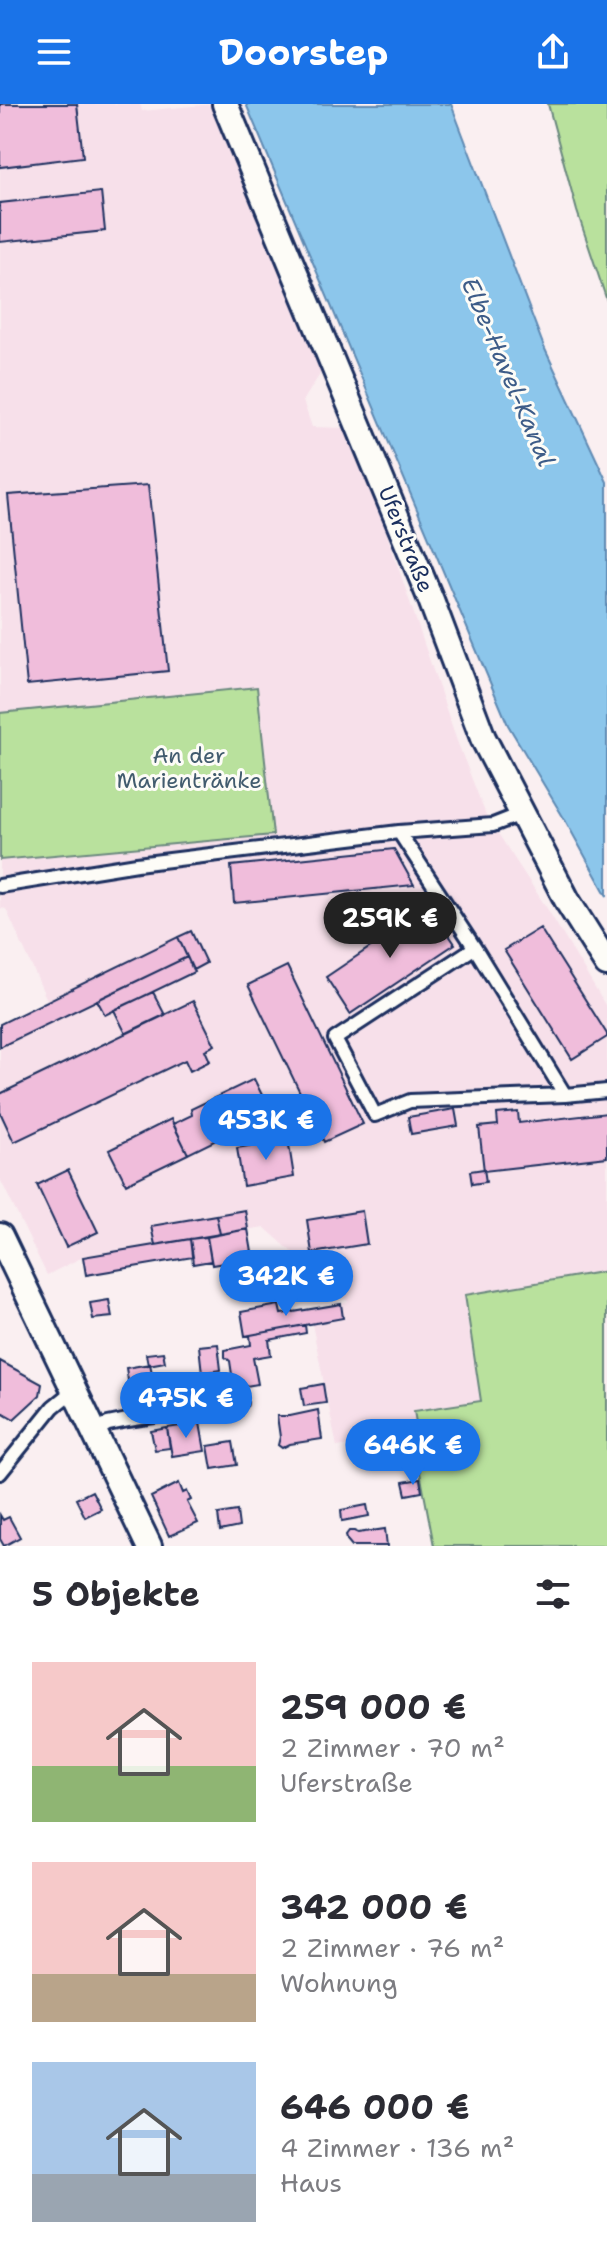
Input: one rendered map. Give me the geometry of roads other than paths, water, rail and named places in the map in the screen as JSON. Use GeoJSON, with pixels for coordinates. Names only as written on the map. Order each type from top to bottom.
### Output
{"type":"FeatureCollection","features":[{"type":"Feature","properties":{"kind":"street","name":"Uferstraße"},"geometry":{"type":"LineString","coordinates":[[225,104],[431,600],[483,738],[568,902],[607,964]]}},
{"type":"Feature","properties":{"kind":"street"},"geometry":{"type":"LineString","coordinates":[[0,1236],[149,1546]]}},
{"type":"Feature","properties":{"kind":"lane"},"geometry":{"type":"LineString","coordinates":[[0,886],[137,864],[399,832],[493,825],[521,814]]}},
{"type":"Feature","properties":{"kind":"lane"},"geometry":{"type":"LineString","coordinates":[[399,832],[565,1095]]}},
{"type":"Feature","properties":{"kind":"lane"},"geometry":{"type":"LineString","coordinates":[[474,948],[335,1039],[375,1115],[410,1101],[607,1091]]}},
{"type":"Feature","properties":{"kind":"lane"},"geometry":{"type":"LineString","coordinates":[[0,1473],[53,1407],[74,1390]]}},
{"type":"Feature","properties":{"kind":"lane"},"geometry":{"type":"LineString","coordinates":[[94,1432],[108,1424],[128,1420],[240,1403]]}},
{"type":"Feature","properties":{"kind":"water","name":"Elbe-Havel-Kanal"},"geometry":{"type":"Polygon","coordinates":[[[246,104],[451,104],[544,347],[607,482],[607,896],[508,725],[246,104]]]}},
{"type":"Feature","properties":{"kind":"park label","name":"An der Marientränke"},"geometry":{"type":"Point","coordinates":[189,768]}}]}
